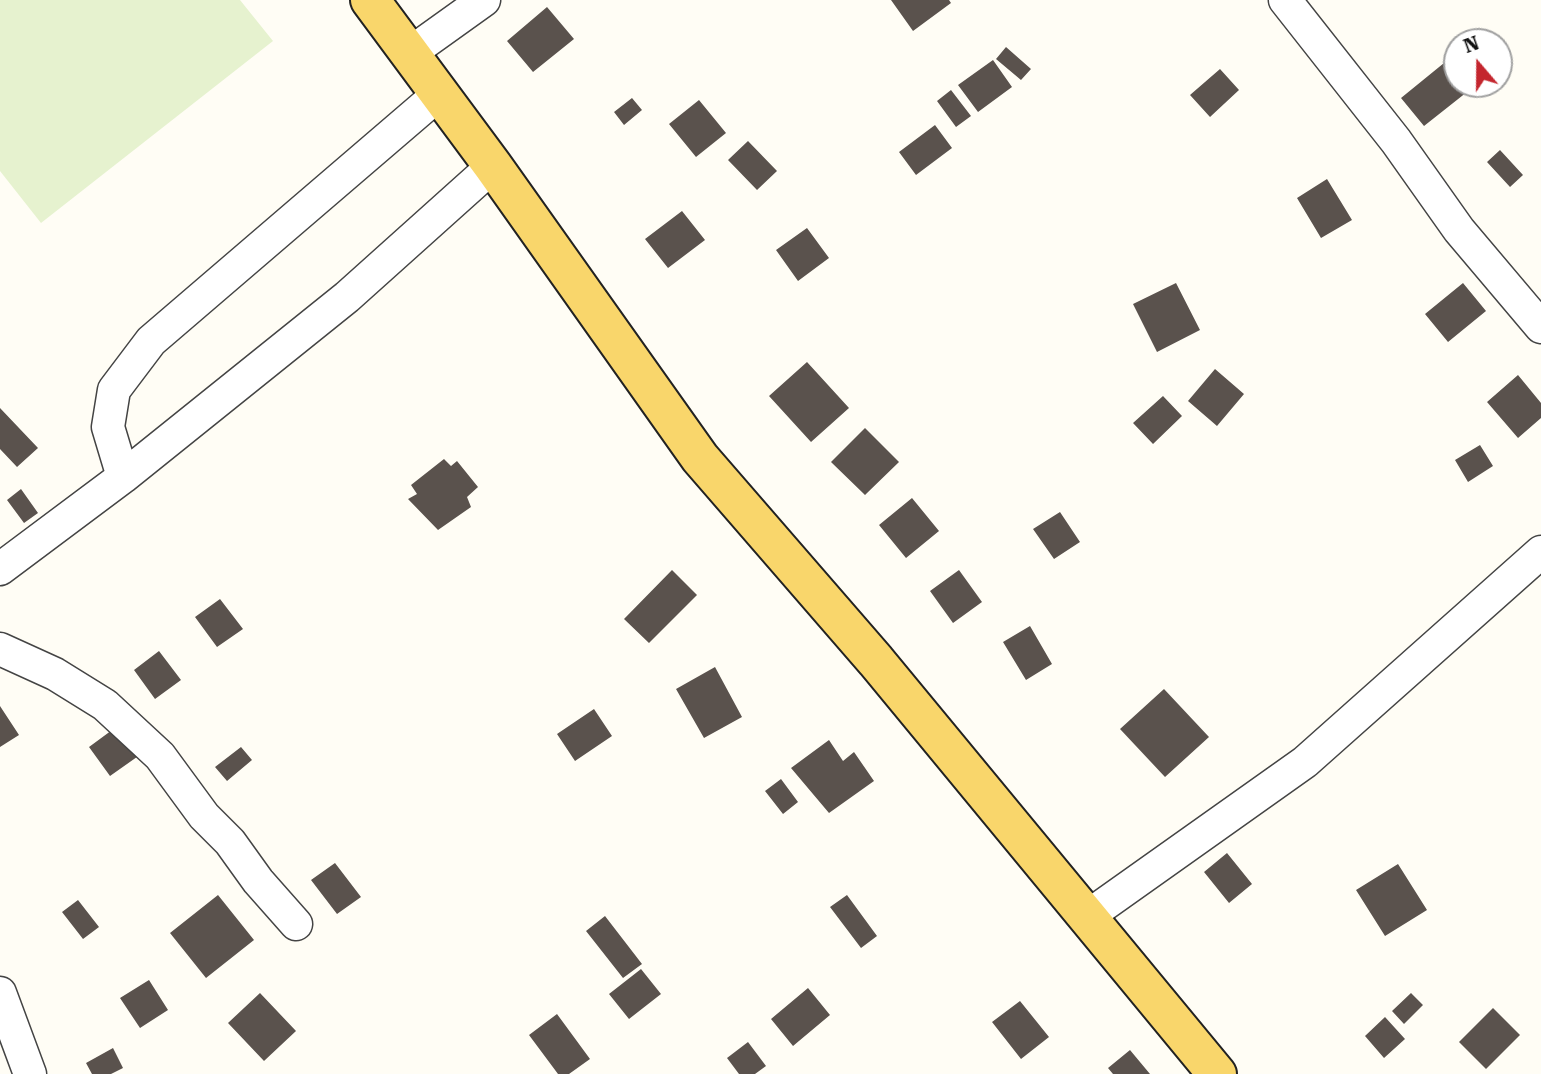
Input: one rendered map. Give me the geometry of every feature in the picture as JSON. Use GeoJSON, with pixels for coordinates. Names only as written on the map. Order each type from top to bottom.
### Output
{"type":"FeatureCollection","features":[{"type":"Feature","properties":{"kind":"main road"},"geometry":{"type":"LineString","coordinates":[[370,0],[493,166],[700,458],[876,661],[1217,1074]]}},
{"type":"Feature","properties":{"kind":"street"},"geometry":{"type":"LineString","coordinates":[[410,53],[484,0]]}},
{"type":"Feature","properties":{"kind":"street"},"geometry":{"type":"LineString","coordinates":[[1285,0],[1396,141],[1459,230],[1541,327]]}},
{"type":"Feature","properties":{"kind":"street"},"geometry":{"type":"LineString","coordinates":[[123,477],[108,427],[114,390],[151,341],[440,93]]}},
{"type":"Feature","properties":{"kind":"street"},"geometry":{"type":"LineString","coordinates":[[0,569],[123,477],[346,297],[493,166]]}},
{"type":"Feature","properties":{"kind":"street"},"geometry":{"type":"LineString","coordinates":[[1088,916],[1305,762],[1541,552]]}},
{"type":"Feature","properties":{"kind":"street"},"geometry":{"type":"LineString","coordinates":[[0,649],[55,674],[105,705],[160,756],[204,816],[230,842],[258,881],[296,924]]}},
{"type":"Feature","properties":{"kind":"street"},"geometry":{"type":"LineString","coordinates":[[0,993],[30,1074]]}},
{"type":"Feature","properties":{"kind":"green space"},"geometry":{"type":"Polygon","coordinates":[[[0,0],[240,0],[273,41],[41,223],[0,171],[0,0]]]}},
{"type":"Feature","properties":{"kind":"building"},"geometry":{"type":"Polygon","coordinates":[[[891,0],[949,0],[951,3],[913,31],[891,0]]]}},
{"type":"Feature","properties":{"kind":"building"},"geometry":{"type":"Polygon","coordinates":[[[547,7],[574,39],[533,72],[507,41],[547,7]]]}},
{"type":"Feature","properties":{"kind":"building"},"geometry":{"type":"Polygon","coordinates":[[[1006,47],[1031,69],[1021,80],[996,59],[1006,47]]]}},
{"type":"Feature","properties":{"kind":"building"},"geometry":{"type":"Polygon","coordinates":[[[993,60],[1012,87],[978,112],[958,85],[993,60]]]}},
{"type":"Feature","properties":{"kind":"building"},"geometry":{"type":"Polygon","coordinates":[[[1443,64],[1443,98],[1459,98],[1424,126],[1401,98],[1443,64]]]}},
{"type":"Feature","properties":{"kind":"building"},"geometry":{"type":"Polygon","coordinates":[[[1220,69],[1239,90],[1210,117],[1190,95],[1220,69]]]}},
{"type":"Feature","properties":{"kind":"building"},"geometry":{"type":"Polygon","coordinates":[[[951,90],[971,116],[956,127],[937,101],[951,90]]]}},
{"type":"Feature","properties":{"kind":"building"},"geometry":{"type":"Polygon","coordinates":[[[632,98],[642,110],[624,125],[614,112],[632,98]]]}},
{"type":"Feature","properties":{"kind":"building"},"geometry":{"type":"Polygon","coordinates":[[[699,100],[726,133],[696,157],[669,124],[699,100]]]}},
{"type":"Feature","properties":{"kind":"building"},"geometry":{"type":"Polygon","coordinates":[[[935,125],[952,148],[916,175],[899,152],[935,125]]]}},
{"type":"Feature","properties":{"kind":"building"},"geometry":{"type":"Polygon","coordinates":[[[748,141],[777,171],[757,190],[728,160],[748,141]]]}},
{"type":"Feature","properties":{"kind":"building"},"geometry":{"type":"Polygon","coordinates":[[[1500,150],[1523,175],[1510,187],[1487,162],[1500,150]]]}},
{"type":"Feature","properties":{"kind":"building"},"geometry":{"type":"Polygon","coordinates":[[[1327,179],[1352,220],[1321,238],[1297,198],[1327,179]]]}},
{"type":"Feature","properties":{"kind":"building"},"geometry":{"type":"Polygon","coordinates":[[[682,211],[705,240],[668,268],[645,239],[682,211]]]}},
{"type":"Feature","properties":{"kind":"building"},"geometry":{"type":"Polygon","coordinates":[[[807,228],[829,258],[798,281],[776,250],[807,228]]]}},
{"type":"Feature","properties":{"kind":"building"},"geometry":{"type":"Polygon","coordinates":[[[1176,283],[1200,330],[1157,352],[1133,304],[1176,283]]]}},
{"type":"Feature","properties":{"kind":"building"},"geometry":{"type":"Polygon","coordinates":[[[1463,283],[1486,311],[1448,342],[1425,314],[1463,283]]]}},
{"type":"Feature","properties":{"kind":"building"},"geometry":{"type":"Polygon","coordinates":[[[807,362],[849,408],[811,442],[769,396],[807,362]]]}},
{"type":"Feature","properties":{"kind":"building"},"geometry":{"type":"Polygon","coordinates":[[[1215,369],[1244,394],[1217,426],[1188,401],[1215,369]]]}},
{"type":"Feature","properties":{"kind":"building"},"geometry":{"type":"Polygon","coordinates":[[[1518,375],[1541,403],[1541,418],[1518,438],[1487,402],[1518,375]]]}},
{"type":"Feature","properties":{"kind":"building"},"geometry":{"type":"Polygon","coordinates":[[[1163,396],[1182,416],[1153,444],[1133,423],[1163,396]]]}},
{"type":"Feature","properties":{"kind":"building"},"geometry":{"type":"Polygon","coordinates":[[[0,408],[38,448],[17,467],[0,449],[0,408]]]}},
{"type":"Feature","properties":{"kind":"building"},"geometry":{"type":"Polygon","coordinates":[[[865,428],[899,462],[865,495],[831,462],[865,428]]]}},
{"type":"Feature","properties":{"kind":"building"},"geometry":{"type":"Polygon","coordinates":[[[1480,445],[1493,466],[1468,482],[1455,460],[1480,445]]]}},
{"type":"Feature","properties":{"kind":"building"},"geometry":{"type":"Polygon","coordinates":[[[444,459],[451,466],[457,461],[478,487],[467,497],[471,507],[438,530],[408,499],[417,494],[411,485],[444,459]]]}},
{"type":"Feature","properties":{"kind":"building"},"geometry":{"type":"Polygon","coordinates":[[[21,489],[38,513],[24,523],[7,500],[21,489]]]}},
{"type":"Feature","properties":{"kind":"building"},"geometry":{"type":"Polygon","coordinates":[[[912,498],[939,531],[906,558],[879,525],[912,498]]]}},
{"type":"Feature","properties":{"kind":"building"},"geometry":{"type":"Polygon","coordinates":[[[1060,512],[1080,542],[1054,559],[1033,529],[1060,512]]]}},
{"type":"Feature","properties":{"kind":"building"},"geometry":{"type":"Polygon","coordinates":[[[672,570],[697,595],[649,643],[624,619],[672,570]]]}},
{"type":"Feature","properties":{"kind":"building"},"geometry":{"type":"Polygon","coordinates":[[[959,570],[982,602],[953,623],[930,591],[959,570]]]}},
{"type":"Feature","properties":{"kind":"building"},"geometry":{"type":"Polygon","coordinates":[[[220,599],[243,629],[217,647],[195,617],[220,599]]]}},
{"type":"Feature","properties":{"kind":"building"},"geometry":{"type":"Polygon","coordinates":[[[1030,626],[1052,664],[1026,680],[1003,642],[1030,626]]]}},
{"type":"Feature","properties":{"kind":"building"},"geometry":{"type":"Polygon","coordinates":[[[159,651],[181,680],[155,699],[134,670],[159,651]]]}},
{"type":"Feature","properties":{"kind":"building"},"geometry":{"type":"Polygon","coordinates":[[[715,667],[742,717],[704,738],[676,689],[715,667]]]}},
{"type":"Feature","properties":{"kind":"building"},"geometry":{"type":"Polygon","coordinates":[[[1164,689],[1209,737],[1165,777],[1120,729],[1164,689]]]}},
{"type":"Feature","properties":{"kind":"building"},"geometry":{"type":"Polygon","coordinates":[[[0,706],[19,735],[0,747],[0,706]]]}},
{"type":"Feature","properties":{"kind":"building"},"geometry":{"type":"Polygon","coordinates":[[[594,709],[612,736],[575,761],[557,734],[594,709]]]}},
{"type":"Feature","properties":{"kind":"building"},"geometry":{"type":"Polygon","coordinates":[[[123,722],[144,752],[110,776],[89,747],[123,722]]]}},
{"type":"Feature","properties":{"kind":"building"},"geometry":{"type":"Polygon","coordinates":[[[829,740],[843,761],[854,752],[874,781],[829,813],[791,768],[829,740]]]}},
{"type":"Feature","properties":{"kind":"building"},"geometry":{"type":"Polygon","coordinates":[[[241,747],[252,760],[227,781],[215,767],[241,747]]]}},
{"type":"Feature","properties":{"kind":"building"},"geometry":{"type":"Polygon","coordinates":[[[781,779],[798,802],[783,814],[765,791],[781,779]]]}},
{"type":"Feature","properties":{"kind":"building"},"geometry":{"type":"Polygon","coordinates":[[[1227,853],[1252,884],[1229,903],[1204,872],[1227,853]]]}},
{"type":"Feature","properties":{"kind":"building"},"geometry":{"type":"Polygon","coordinates":[[[335,863],[361,897],[337,914],[311,880],[335,863]]]}},
{"type":"Feature","properties":{"kind":"building"},"geometry":{"type":"Polygon","coordinates":[[[1398,864],[1427,910],[1385,936],[1356,890],[1398,864]]]}},
{"type":"Feature","properties":{"kind":"building"},"geometry":{"type":"Polygon","coordinates":[[[218,895],[254,940],[206,978],[170,933],[218,895]]]}},
{"type":"Feature","properties":{"kind":"building"},"geometry":{"type":"Polygon","coordinates":[[[847,895],[877,936],[861,948],[830,907],[847,895]]]}},
{"type":"Feature","properties":{"kind":"building"},"geometry":{"type":"Polygon","coordinates":[[[78,900],[99,927],[83,939],[62,912],[78,900]]]}},
{"type":"Feature","properties":{"kind":"building"},"geometry":{"type":"Polygon","coordinates":[[[605,916],[642,964],[623,978],[586,931],[605,916]]]}},
{"type":"Feature","properties":{"kind":"building"},"geometry":{"type":"Polygon","coordinates":[[[641,969],[661,994],[629,1019],[609,994],[641,969]]]}},
{"type":"Feature","properties":{"kind":"building"},"geometry":{"type":"Polygon","coordinates":[[[149,980],[168,1010],[140,1028],[120,998],[149,980]]]}},
{"type":"Feature","properties":{"kind":"building"},"geometry":{"type":"Polygon","coordinates":[[[808,988],[830,1015],[793,1046],[771,1019],[808,988]]]}},
{"type":"Feature","properties":{"kind":"building"},"geometry":{"type":"Polygon","coordinates":[[[260,993],[296,1031],[264,1061],[228,1023],[260,993]]]}},
{"type":"Feature","properties":{"kind":"building"},"geometry":{"type":"Polygon","coordinates":[[[1411,993],[1423,1005],[1404,1024],[1392,1011],[1411,993]]]}},
{"type":"Feature","properties":{"kind":"building"},"geometry":{"type":"Polygon","coordinates":[[[1020,1001],[1049,1037],[1021,1059],[992,1022],[1020,1001]]]}},
{"type":"Feature","properties":{"kind":"building"},"geometry":{"type":"Polygon","coordinates":[[[1493,1008],[1520,1035],[1486,1069],[1459,1042],[1493,1008]]]}},
{"type":"Feature","properties":{"kind":"building"},"geometry":{"type":"Polygon","coordinates":[[[557,1014],[590,1059],[569,1074],[558,1074],[529,1035],[557,1014]]]}},
{"type":"Feature","properties":{"kind":"building"},"geometry":{"type":"Polygon","coordinates":[[[1385,1017],[1405,1039],[1384,1058],[1365,1036],[1385,1017]]]}},
{"type":"Feature","properties":{"kind":"building"},"geometry":{"type":"Polygon","coordinates":[[[748,1042],[766,1066],[755,1074],[739,1074],[727,1058],[748,1042]]]}},
{"type":"Feature","properties":{"kind":"building"},"geometry":{"type":"Polygon","coordinates":[[[113,1048],[123,1068],[111,1074],[92,1074],[86,1063],[113,1048]]]}},
{"type":"Feature","properties":{"kind":"building"},"geometry":{"type":"Polygon","coordinates":[[[1130,1050],[1150,1074],[1113,1074],[1108,1068],[1130,1050]]]}}]}
